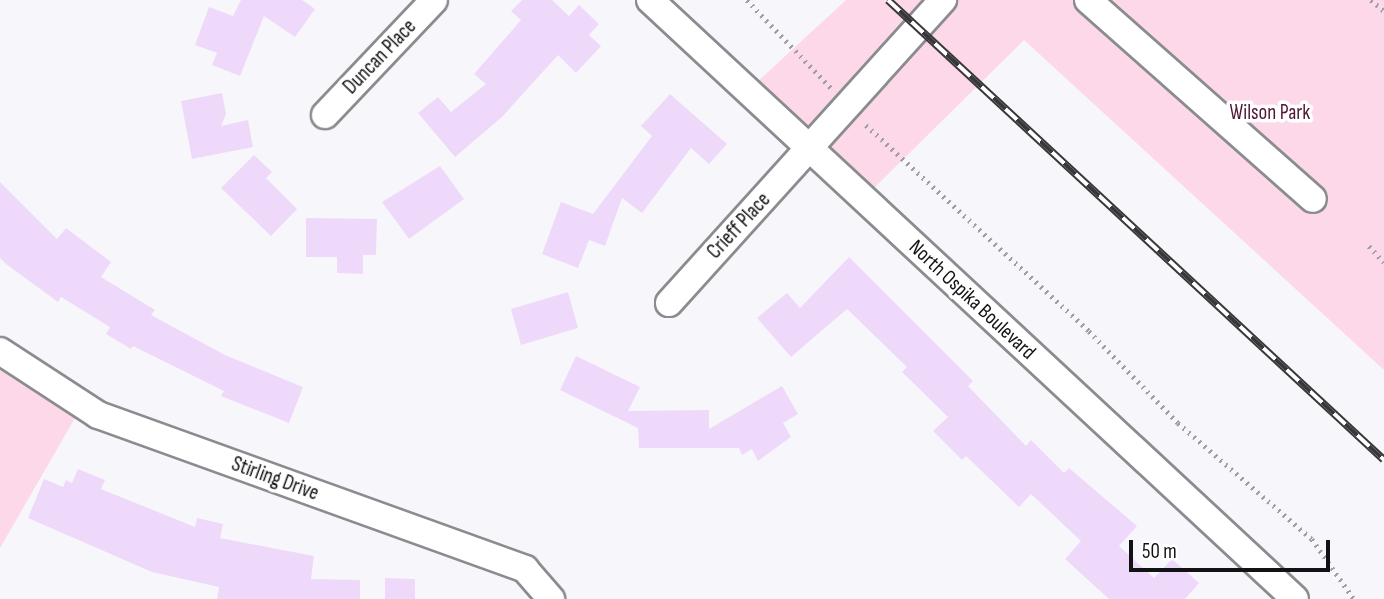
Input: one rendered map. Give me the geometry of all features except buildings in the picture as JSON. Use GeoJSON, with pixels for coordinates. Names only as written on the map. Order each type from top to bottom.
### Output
{"type":"FeatureCollection","features":[{"type":"Feature","properties":{"kind":"street","name":"Duncan Place"},"geometry":{"type":"LineString","coordinates":[[325,115],[434,0]]}},
{"type":"Feature","properties":{"kind":"street","name":"North Ospika Boulevard"},"geometry":{"type":"LineString","coordinates":[[650,0],[1283,595]]}},
{"type":"Feature","properties":{"kind":"street","name":"Crieff Place"},"geometry":{"type":"LineString","coordinates":[[668,303],[943,0]]}},
{"type":"Feature","properties":{"kind":"street"},"geometry":{"type":"LineString","coordinates":[[1088,0],[1313,199]]}},
{"type":"Feature","properties":{"kind":"street","name":"Stirling Drive"},"geometry":{"type":"LineString","coordinates":[[0,351],[98,415],[525,569],[551,599]]}},
{"type":"Feature","properties":{"kind":"path"},"geometry":{"type":"LineString","coordinates":[[747,0],[921,180],[1089,331],[1178,424],[1312,539],[1354,599]]}},
{"type":"Feature","properties":{"kind":"path"},"geometry":{"type":"LineString","coordinates":[[1371,0],[1384,11]]}},
{"type":"Feature","properties":{"kind":"path"},"geometry":{"type":"LineString","coordinates":[[1368,246],[1384,262]]}},
{"type":"Feature","properties":{"kind":"green space","name":"Wilson Park"},"geometry":{"type":"Polygon","coordinates":[[[846,0],[1384,0],[1384,370],[1024,40],[873,189],[757,82],[846,0]]]}},
{"type":"Feature","properties":{"kind":"green space"},"geometry":{"type":"Polygon","coordinates":[[[0,370],[75,418],[0,548],[0,370]]]}},
{"type":"Feature","properties":{"kind":"railway"},"geometry":{"type":"LineString","coordinates":[[888,0],[1384,460]]}}]}
